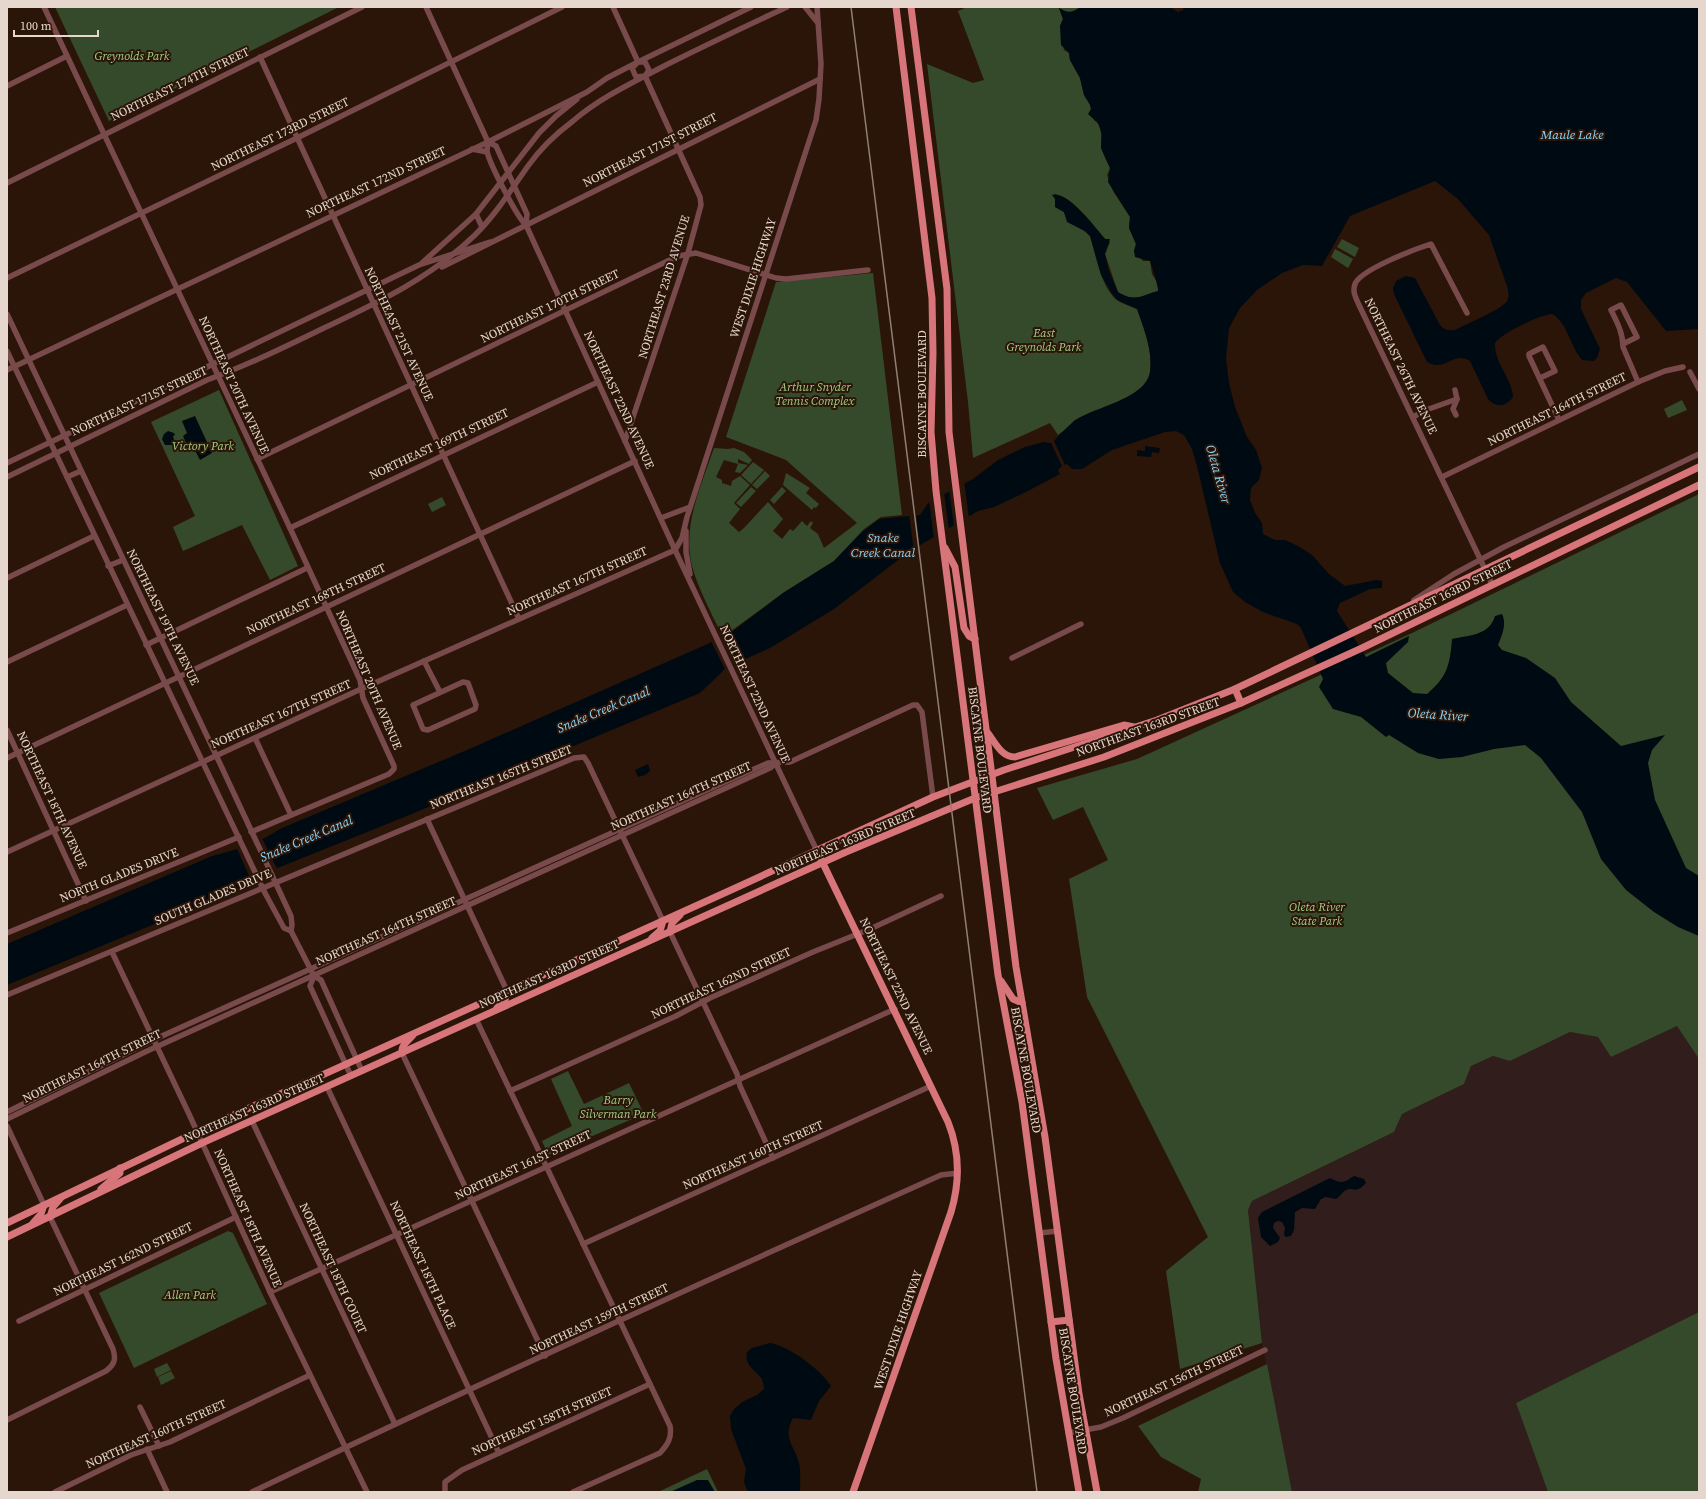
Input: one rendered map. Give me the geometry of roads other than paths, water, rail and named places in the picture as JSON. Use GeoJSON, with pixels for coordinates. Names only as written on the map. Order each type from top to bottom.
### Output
{"type":"FeatureCollection","features":[{"type":"Feature","properties":{"kind":"main road","name":"BISCAYNE BOULEVARD"},"geometry":{"type":"LineString","coordinates":[[896,7],[932,298],[933,353],[931,432],[936,491],[998,975],[1022,1102],[1051,1322],[1068,1433],[1079,1492]]}},
{"type":"Feature","properties":{"kind":"main road","name":"BISCAYNE BOULEVARD"},"geometry":{"type":"LineString","coordinates":[[911,7],[947,288],[949,336],[948,411],[955,482],[986,731],[1022,1003],[1040,1102],[1085,1430],[1097,1492]]}},
{"type":"Feature","properties":{"kind":"main road","name":"NORTHEAST 163RD STREET"},"geometry":{"type":"LineString","coordinates":[[7,1223],[197,1131],[663,921],[933,797],[992,774],[1176,713],[1235,689],[1307,656],[1699,467]]}},
{"type":"Feature","properties":{"kind":"main road","name":"NORTHEAST 163RD STREET"},"geometry":{"type":"LineString","coordinates":[[7,1237],[202,1143],[823,862],[975,798],[1118,752],[1241,704],[1362,648],[1699,485]]}},
{"type":"Feature","properties":{"kind":"main road"},"geometry":{"type":"LineString","coordinates":[[943,544],[955,566],[964,628],[969,636],[975,639]]}},
{"type":"Feature","properties":{"kind":"main road"},"geometry":{"type":"LineString","coordinates":[[1235,689],[1241,704]]}},
{"type":"Feature","properties":{"kind":"main road"},"geometry":{"type":"LineString","coordinates":[[986,731],[1002,752],[1015,757],[1124,725],[1134,727]]}},
{"type":"Feature","properties":{"kind":"main road","name":"NORTHEAST 22ND AVENUE"},"geometry":{"type":"LineString","coordinates":[[817,851],[932,1086],[952,1133],[957,1158],[958,1173]]}},
{"type":"Feature","properties":{"kind":"main road"},"geometry":{"type":"LineString","coordinates":[[670,932],[672,923],[682,912]]}},
{"type":"Feature","properties":{"kind":"main road"},"geometry":{"type":"LineString","coordinates":[[647,942],[660,931],[663,921]]}},
{"type":"Feature","properties":{"kind":"main road"},"geometry":{"type":"LineString","coordinates":[[998,975],[1013,999],[1022,1003]]}},
{"type":"Feature","properties":{"kind":"main road"},"geometry":{"type":"LineString","coordinates":[[494,1011],[505,1000],[507,991]]}},
{"type":"Feature","properties":{"kind":"main road"},"geometry":{"type":"LineString","coordinates":[[402,1053],[404,1044],[416,1032]]}},
{"type":"Feature","properties":{"kind":"main road"},"geometry":{"type":"LineString","coordinates":[[97,1194],[120,1173],[120,1168]]}},
{"type":"Feature","properties":{"kind":"main road","name":"WEST DIXIE HIGHWAY"},"geometry":{"type":"LineString","coordinates":[[854,1492],[951,1212],[958,1173]]}},
{"type":"Feature","properties":{"kind":"main road"},"geometry":{"type":"LineString","coordinates":[[50,1217],[53,1207],[63,1196]]}},
{"type":"Feature","properties":{"kind":"main road"},"geometry":{"type":"LineString","coordinates":[[30,1226],[41,1214],[44,1205]]}},
{"type":"Feature","properties":{"kind":"main road"},"geometry":{"type":"LineString","coordinates":[[1051,1322],[1069,1320]]}},
{"type":"Feature","properties":{"kind":"street","name":"NORTHEAST 20TH AVENUE"},"geometry":{"type":"LineString","coordinates":[[44,7],[105,134],[256,459],[290,528],[307,568],[360,680],[361,689],[393,762],[394,769],[389,774],[291,815]]}},
{"type":"Feature","properties":{"kind":"street","name":"NORTHEAST 174TH STREET"},"geometry":{"type":"LineString","coordinates":[[7,183],[362,7]]}},
{"type":"Feature","properties":{"kind":"street","name":"NORTHEAST 22ND AVENUE"},"geometry":{"type":"LineString","coordinates":[[426,7],[488,142],[496,146],[508,172],[527,214],[526,225]]}},
{"type":"Feature","properties":{"kind":"street","name":"NORTHEAST 173RD STREET"},"geometry":{"type":"LineString","coordinates":[[7,278],[297,138],[562,7]]}},
{"type":"Feature","properties":{"kind":"street"},"geometry":{"type":"LineString","coordinates":[[613,7],[638,62]]}},
{"type":"Feature","properties":{"kind":"street","name":"NORTHEAST 172ND STREET"},"geometry":{"type":"LineString","coordinates":[[7,370],[488,142],[587,92],[606,78],[751,7]]}},
{"type":"Feature","properties":{"kind":"street"},"geometry":{"type":"LineString","coordinates":[[773,14],[776,7]]}},
{"type":"Feature","properties":{"kind":"street"},"geometry":{"type":"LineString","coordinates":[[645,76],[649,70],[645,62],[638,62],[632,68],[636,76],[645,76],[786,7]]}},
{"type":"Feature","properties":{"kind":"street"},"geometry":{"type":"LineString","coordinates":[[805,7],[818,23]]}},
{"type":"Feature","properties":{"kind":"street","name":"WEST DIXIE HIGHWAY"},"geometry":{"type":"LineString","coordinates":[[675,550],[682,538],[690,507],[765,273],[811,138],[819,104],[820,79],[818,7]]}},
{"type":"Feature","properties":{"kind":"street"},"geometry":{"type":"LineString","coordinates":[[7,86],[68,56]]}},
{"type":"Feature","properties":{"kind":"street","name":"NORTHEAST 21ST AVENUE"},"geometry":{"type":"LineString","coordinates":[[260,57],[519,619]]}},
{"type":"Feature","properties":{"kind":"street","name":"NORTHEAST 23RD AVENUE"},"geometry":{"type":"LineString","coordinates":[[625,441],[688,253],[701,205],[700,197],[645,76]]}},
{"type":"Feature","properties":{"kind":"street","name":"NORTHEAST 171ST STREET"},"geometry":{"type":"LineString","coordinates":[[432,271],[455,253],[482,227],[514,188],[529,164],[573,121],[616,90],[645,76]]}},
{"type":"Feature","properties":{"kind":"street","name":"NORTHEAST 171ST STREET"},"geometry":{"type":"LineString","coordinates":[[7,477],[218,376],[374,304],[396,293],[432,271],[677,148],[820,79]]}},
{"type":"Feature","properties":{"kind":"street","name":"NORTHEAST 171ST STREET"},"geometry":{"type":"LineString","coordinates":[[419,266],[476,214],[522,153],[550,122],[587,92]]}},
{"type":"Feature","properties":{"kind":"street"},"geometry":{"type":"LineString","coordinates":[[472,149],[487,152],[488,142]]}},
{"type":"Feature","properties":{"kind":"street","name":"NORTHEAST 22ND AVENUE"},"geometry":{"type":"LineString","coordinates":[[487,152],[520,220],[526,225],[675,550],[716,634],[775,764],[817,851]]}},
{"type":"Feature","properties":{"kind":"street"},"geometry":{"type":"LineString","coordinates":[[476,214],[482,227]]}},
{"type":"Feature","properties":{"kind":"street","name":"NORTHEAST 171ST STREET"},"geometry":{"type":"LineString","coordinates":[[7,463],[419,266],[490,242]]}},
{"type":"Feature","properties":{"kind":"street","name":"NORTHEAST 26TH AVENUE"},"geometry":{"type":"LineString","coordinates":[[1467,313],[1431,244],[1380,265],[1359,277],[1355,283],[1354,294],[1356,299],[1492,584]]}},
{"type":"Feature","properties":{"kind":"street"},"geometry":{"type":"LineString","coordinates":[[688,253],[696,253],[765,273],[776,278],[786,279],[868,270]]}},
{"type":"Feature","properties":{"kind":"street","name":"NORTHEAST 170TH STREET"},"geometry":{"type":"LineString","coordinates":[[256,459],[676,257],[688,253]]}},
{"type":"Feature","properties":{"kind":"street"},"geometry":{"type":"LineString","coordinates":[[1623,344],[1637,337],[1622,306],[1611,310],[1623,336],[1623,344],[1638,382]]}},
{"type":"Feature","properties":{"kind":"street","name":"NORTHEAST 19TH AVENUE"},"geometry":{"type":"LineString","coordinates":[[7,314],[291,916],[291,931],[310,970],[314,976],[321,980],[362,1071]]}},
{"type":"Feature","properties":{"kind":"street"},"geometry":{"type":"LineString","coordinates":[[1540,378],[1555,371],[1543,348],[1529,354],[1540,378],[1560,420]]}},
{"type":"Feature","properties":{"kind":"street","name":"NORTHEAST 19TH AVENUE"},"geometry":{"type":"LineString","coordinates":[[7,352],[263,888],[284,928],[291,931]]}},
{"type":"Feature","properties":{"kind":"street","name":"NORTHEAST 164TH STREET"},"geometry":{"type":"LineString","coordinates":[[1442,477],[1638,382],[1664,371],[1683,367]]}},
{"type":"Feature","properties":{"kind":"street"},"geometry":{"type":"LineString","coordinates":[[1690,372],[1699,389]]}},
{"type":"Feature","properties":{"kind":"street","name":"NORTHEAST 169TH STREET"},"geometry":{"type":"LineString","coordinates":[[290,528],[443,454],[598,382]]}},
{"type":"Feature","properties":{"kind":"street"},"geometry":{"type":"LineString","coordinates":[[1455,390],[1457,399],[1453,409],[1456,415]]}},
{"type":"Feature","properties":{"kind":"street"},"geometry":{"type":"LineString","coordinates":[[1413,417],[1426,410],[1457,399]]}},
{"type":"Feature","properties":{"kind":"street","name":"NORTHEAST 163RD STREET"},"geometry":{"type":"LineString","coordinates":[[1398,612],[1454,574],[1699,454]]}},
{"type":"Feature","properties":{"kind":"street","name":"NORTHEAST 168TH STREET"},"geometry":{"type":"LineString","coordinates":[[7,758],[635,461]]}},
{"type":"Feature","properties":{"kind":"street"},"geometry":{"type":"LineString","coordinates":[[67,477],[81,471]]}},
{"type":"Feature","properties":{"kind":"street"},"geometry":{"type":"LineString","coordinates":[[661,518],[690,507]]}},
{"type":"Feature","properties":{"kind":"street"},"geometry":{"type":"LineString","coordinates":[[687,517],[688,567],[695,592]]}},
{"type":"Feature","properties":{"kind":"street"},"geometry":{"type":"LineString","coordinates":[[7,578],[94,536]]}},
{"type":"Feature","properties":{"kind":"street","name":"NORTHEAST 167TH STREET"},"geometry":{"type":"LineString","coordinates":[[7,852],[361,689],[675,550]]}},
{"type":"Feature","properties":{"kind":"street"},"geometry":{"type":"LineString","coordinates":[[108,566],[123,560]]}},
{"type":"Feature","properties":{"kind":"street"},"geometry":{"type":"LineString","coordinates":[[146,645],[307,568]]}},
{"type":"Feature","properties":{"kind":"street"},"geometry":{"type":"LineString","coordinates":[[7,662],[127,605]]}},
{"type":"Feature","properties":{"kind":"street"},"geometry":{"type":"LineString","coordinates":[[1012,658],[1081,624]]}},
{"type":"Feature","properties":{"kind":"street"},"geometry":{"type":"LineString","coordinates":[[424,661],[440,692]]}},
{"type":"Feature","properties":{"kind":"street"},"geometry":{"type":"LineString","coordinates":[[466,682],[477,707],[426,731],[423,729],[413,705],[440,692],[466,682]]}},
{"type":"Feature","properties":{"kind":"street","name":"NORTHEAST 164TH STREET"},"geometry":{"type":"LineString","coordinates":[[7,1118],[156,1046],[314,976],[467,903],[622,832],[770,768],[775,764],[790,762],[908,706],[917,705],[922,712],[933,797]]}},
{"type":"Feature","properties":{"kind":"street","name":"NORTHEAST 18TH AVENUE"},"geometry":{"type":"LineString","coordinates":[[7,730],[86,901]]}},
{"type":"Feature","properties":{"kind":"street"},"geometry":{"type":"LineString","coordinates":[[251,832],[291,815],[255,738]]}},
{"type":"Feature","properties":{"kind":"street","name":"NORTHEAST 165TH STREET"},"geometry":{"type":"LineString","coordinates":[[427,819],[574,758],[583,756],[588,763],[622,832]]}},
{"type":"Feature","properties":{"kind":"street"},"geometry":{"type":"LineString","coordinates":[[427,819],[507,991]]}},
{"type":"Feature","properties":{"kind":"street","name":"SOUTH GLADES DRIVE"},"geometry":{"type":"LineString","coordinates":[[7,995],[427,819]]}},
{"type":"Feature","properties":{"kind":"street"},"geometry":{"type":"LineString","coordinates":[[622,832],[663,921]]}},
{"type":"Feature","properties":{"kind":"street","name":"NORTH GLADES DRIVE"},"geometry":{"type":"LineString","coordinates":[[7,933],[239,837]]}},
{"type":"Feature","properties":{"kind":"street","name":"NORTHEAST 162ND STREET"},"geometry":{"type":"LineString","coordinates":[[510,1091],[941,896]]}},
{"type":"Feature","properties":{"kind":"street","name":"NORTHEAST 164TH STREET"},"geometry":{"type":"LineString","coordinates":[[7,1112],[154,1040],[355,949],[467,903]]}},
{"type":"Feature","properties":{"kind":"street"},"geometry":{"type":"LineString","coordinates":[[670,932],[702,1003],[737,1074],[738,1081],[773,1158]]}},
{"type":"Feature","properties":{"kind":"street"},"geometry":{"type":"LineString","coordinates":[[355,949],[358,955]]}},
{"type":"Feature","properties":{"kind":"street","name":"NORTHEAST 18TH AVENUE"},"geometry":{"type":"LineString","coordinates":[[112,952],[197,1131],[270,1292],[367,1492]]}},
{"type":"Feature","properties":{"kind":"street"},"geometry":{"type":"LineString","coordinates":[[314,976],[310,986],[351,1076]]}},
{"type":"Feature","properties":{"kind":"street","name":"NORTHEAST 161ST STREET"},"geometry":{"type":"LineString","coordinates":[[270,1292],[895,1009]]}},
{"type":"Feature","properties":{"kind":"street"},"geometry":{"type":"LineString","coordinates":[[476,1019],[670,1426],[671,1434],[669,1442],[660,1453],[573,1492]]}},
{"type":"Feature","properties":{"kind":"street"},"geometry":{"type":"LineString","coordinates":[[402,1053],[545,1356]]}},
{"type":"Feature","properties":{"kind":"street","name":"NORTHEAST 160TH STREET"},"geometry":{"type":"LineString","coordinates":[[583,1244],[932,1086]]}},
{"type":"Feature","properties":{"kind":"street","name":"NORTHEAST 18TH PLACE"},"geometry":{"type":"LineString","coordinates":[[326,1087],[499,1453]]}},
{"type":"Feature","properties":{"kind":"street","name":"NORTHEAST 18TH COURT"},"geometry":{"type":"LineString","coordinates":[[252,1121],[395,1424]]}},
{"type":"Feature","properties":{"kind":"street"},"geometry":{"type":"LineString","coordinates":[[7,1126],[44,1205]]}},
{"type":"Feature","properties":{"kind":"street","name":"NORTHEAST 159TH STREET"},"geometry":{"type":"LineString","coordinates":[[252,1492],[345,1447],[941,1175],[958,1173]]}},
{"type":"Feature","properties":{"kind":"street"},"geometry":{"type":"LineString","coordinates":[[7,1420],[106,1371],[114,1364],[115,1360],[113,1349],[50,1217]]}},
{"type":"Feature","properties":{"kind":"street","name":"NORTHEAST 162ND STREET"},"geometry":{"type":"LineString","coordinates":[[19,1321],[236,1217]]}},
{"type":"Feature","properties":{"kind":"street"},"geometry":{"type":"LineString","coordinates":[[1040,1233],[1057,1231]]}},
{"type":"Feature","properties":{"kind":"street","name":"NORTHEAST 156TH STREET"},"geometry":{"type":"LineString","coordinates":[[1068,1433],[1101,1427],[1123,1418],[1264,1350]]}},
{"type":"Feature","properties":{"kind":"street","name":"NORTHEAST 160TH STREET"},"geometry":{"type":"LineString","coordinates":[[55,1492],[131,1455],[159,1446],[310,1375]]}},
{"type":"Feature","properties":{"kind":"street","name":"NORTHEAST 158TH STREET"},"geometry":{"type":"LineString","coordinates":[[445,1492],[445,1482],[462,1470],[650,1384]]}},
{"type":"Feature","properties":{"kind":"street"},"geometry":{"type":"LineString","coordinates":[[140,1406],[159,1446]]}},
{"type":"Feature","properties":{"kind":"street"},"geometry":{"type":"LineString","coordinates":[[147,1449],[167,1492]]}},
{"type":"Feature","properties":{"kind":"water","name":"Maule Lake"},"geometry":{"type":"Polygon","coordinates":[[[1080,7],[1170,7],[1178,12],[1183,10],[1184,7],[1699,7],[1699,329],[1666,331],[1627,282],[1616,278],[1586,293],[1581,300],[1581,309],[1600,349],[1597,358],[1594,361],[1582,360],[1574,348],[1562,323],[1552,314],[1521,325],[1505,334],[1495,343],[1497,357],[1510,383],[1513,397],[1507,403],[1501,405],[1494,404],[1488,399],[1470,361],[1464,358],[1459,358],[1439,365],[1433,365],[1427,362],[1394,294],[1393,288],[1396,281],[1406,276],[1415,278],[1440,325],[1445,329],[1451,330],[1455,330],[1491,312],[1504,304],[1508,299],[1507,286],[1489,235],[1458,199],[1435,181],[1350,216],[1322,266],[1303,265],[1282,273],[1257,290],[1240,308],[1229,328],[1226,358],[1229,383],[1235,407],[1247,437],[1256,450],[1262,468],[1259,480],[1251,488],[1250,500],[1255,513],[1262,523],[1263,534],[1275,540],[1285,540],[1298,546],[1312,555],[1329,574],[1345,586],[1377,580],[1382,581],[1382,588],[1370,589],[1340,603],[1337,611],[1366,657],[1409,636],[1408,642],[1386,663],[1388,673],[1413,693],[1427,694],[1439,682],[1446,670],[1450,656],[1452,639],[1478,634],[1492,623],[1495,616],[1502,614],[1504,626],[1498,645],[1502,650],[1526,658],[1555,678],[1571,702],[1621,746],[1665,735],[1652,750],[1648,763],[1655,800],[1686,868],[1699,876],[1699,936],[1678,927],[1654,912],[1626,890],[1601,859],[1582,812],[1541,758],[1525,745],[1494,749],[1462,757],[1439,759],[1418,753],[1389,735],[1386,737],[1361,717],[1333,709],[1319,687],[1323,679],[1301,628],[1297,624],[1263,612],[1245,602],[1233,592],[1220,563],[1197,466],[1192,449],[1184,435],[1176,431],[1165,432],[1112,450],[1082,469],[1072,469],[1067,464],[1065,465],[1054,441],[1070,424],[1081,417],[1117,402],[1139,390],[1146,382],[1151,364],[1147,340],[1137,309],[1117,300],[1111,292],[1101,275],[1090,236],[1085,231],[1067,222],[1064,212],[1055,207],[1055,199],[1052,195],[1058,195],[1065,198],[1073,204],[1105,239],[1110,239],[1105,254],[1109,271],[1118,292],[1134,298],[1158,291],[1150,261],[1135,257],[1134,251],[1136,244],[1129,228],[1130,217],[1108,182],[1110,168],[1101,148],[1102,134],[1098,123],[1088,114],[1091,109],[1084,95],[1080,78],[1070,60],[1069,53],[1061,45],[1060,26],[1063,19],[1059,8],[1070,12],[1080,7]]]}},
{"type":"Feature","properties":{"kind":"water"},"geometry":{"type":"Polygon","coordinates":[[[195,416],[212,453],[200,460],[194,448],[189,450],[183,436],[187,433],[182,421],[195,416]]]}},
{"type":"Feature","properties":{"kind":"water"},"geometry":{"type":"Polygon","coordinates":[[[168,431],[174,433],[175,435],[173,436],[175,443],[174,445],[165,445],[162,439],[164,434],[168,431]]]}},
{"type":"Feature","properties":{"kind":"water","name":"Snake Creek Canal"},"geometry":{"type":"Polygon","coordinates":[[[1044,442],[1051,443],[1062,466],[1058,470],[1060,474],[994,507],[978,511],[910,551],[834,609],[770,648],[725,668],[700,693],[402,818],[248,880],[237,890],[7,985],[7,944],[212,856],[239,849],[256,842],[280,829],[474,747],[712,642],[733,631],[783,593],[834,561],[861,533],[879,519],[920,515],[928,503],[973,479],[998,460],[1025,447],[1044,442]]]}},
{"type":"Feature","properties":{"kind":"water"},"geometry":{"type":"Polygon","coordinates":[[[1145,446],[1160,448],[1159,453],[1152,452],[1151,457],[1137,456],[1137,450],[1145,451],[1145,446]]]}},
{"type":"Feature","properties":{"kind":"water"},"geometry":{"type":"Polygon","coordinates":[[[648,764],[650,771],[645,775],[638,777],[635,770],[648,764]]]}},
{"type":"Feature","properties":{"kind":"water"},"geometry":{"type":"Polygon","coordinates":[[[1354,1176],[1364,1179],[1366,1183],[1359,1189],[1346,1190],[1336,1199],[1326,1197],[1321,1199],[1315,1209],[1302,1208],[1295,1212],[1294,1230],[1291,1236],[1286,1237],[1284,1235],[1285,1228],[1282,1222],[1278,1221],[1274,1223],[1273,1228],[1280,1238],[1278,1242],[1270,1246],[1261,1237],[1258,1218],[1262,1212],[1330,1178],[1342,1182],[1354,1176]]]}},
{"type":"Feature","properties":{"kind":"water"},"geometry":{"type":"Polygon","coordinates":[[[770,1343],[795,1353],[804,1359],[826,1379],[831,1386],[819,1401],[811,1420],[793,1418],[790,1425],[790,1441],[800,1466],[800,1492],[748,1492],[744,1482],[746,1469],[731,1429],[730,1416],[734,1409],[742,1402],[757,1395],[764,1389],[762,1379],[747,1361],[747,1352],[752,1348],[770,1343]]]}},
{"type":"Feature","properties":{"kind":"water"},"geometry":{"type":"Polygon","coordinates":[[[697,1480],[708,1480],[715,1492],[670,1492],[697,1480]]]}},
{"type":"Feature","properties":{"kind":"railway"},"geometry":{"type":"LineString","coordinates":[[851,7],[1037,1492]]}},
{"type":"Feature","properties":{"kind":"park label","name":"Greynolds Park"},"geometry":{"type":"Point","coordinates":[132,56]}},
{"type":"Feature","properties":{"kind":"park label","name":"East Greynolds Park"},"geometry":{"type":"Point","coordinates":[1044,340]}},
{"type":"Feature","properties":{"kind":"park label","name":"Arthur Snyder Tennis Complex"},"geometry":{"type":"Point","coordinates":[815,394]}},
{"type":"Feature","properties":{"kind":"park label","name":"Victory Park"},"geometry":{"type":"Point","coordinates":[203,446]}},
{"type":"Feature","properties":{"kind":"park label","name":"Oleta River State Park"},"geometry":{"type":"Point","coordinates":[1317,914]}},
{"type":"Feature","properties":{"kind":"park label","name":"Barry Silverman Park"},"geometry":{"type":"Point","coordinates":[618,1107]}},
{"type":"Feature","properties":{"kind":"park label","name":"Allen Park"},"geometry":{"type":"Point","coordinates":[190,1295]}},
{"type":"Feature","properties":{"kind":"water label","name":"Oleta River"},"geometry":{"type":"Point","coordinates":[1219,474]}},
{"type":"Feature","properties":{"kind":"water label","name":"Oleta River"},"geometry":{"type":"Point","coordinates":[1438,714]}}]}
